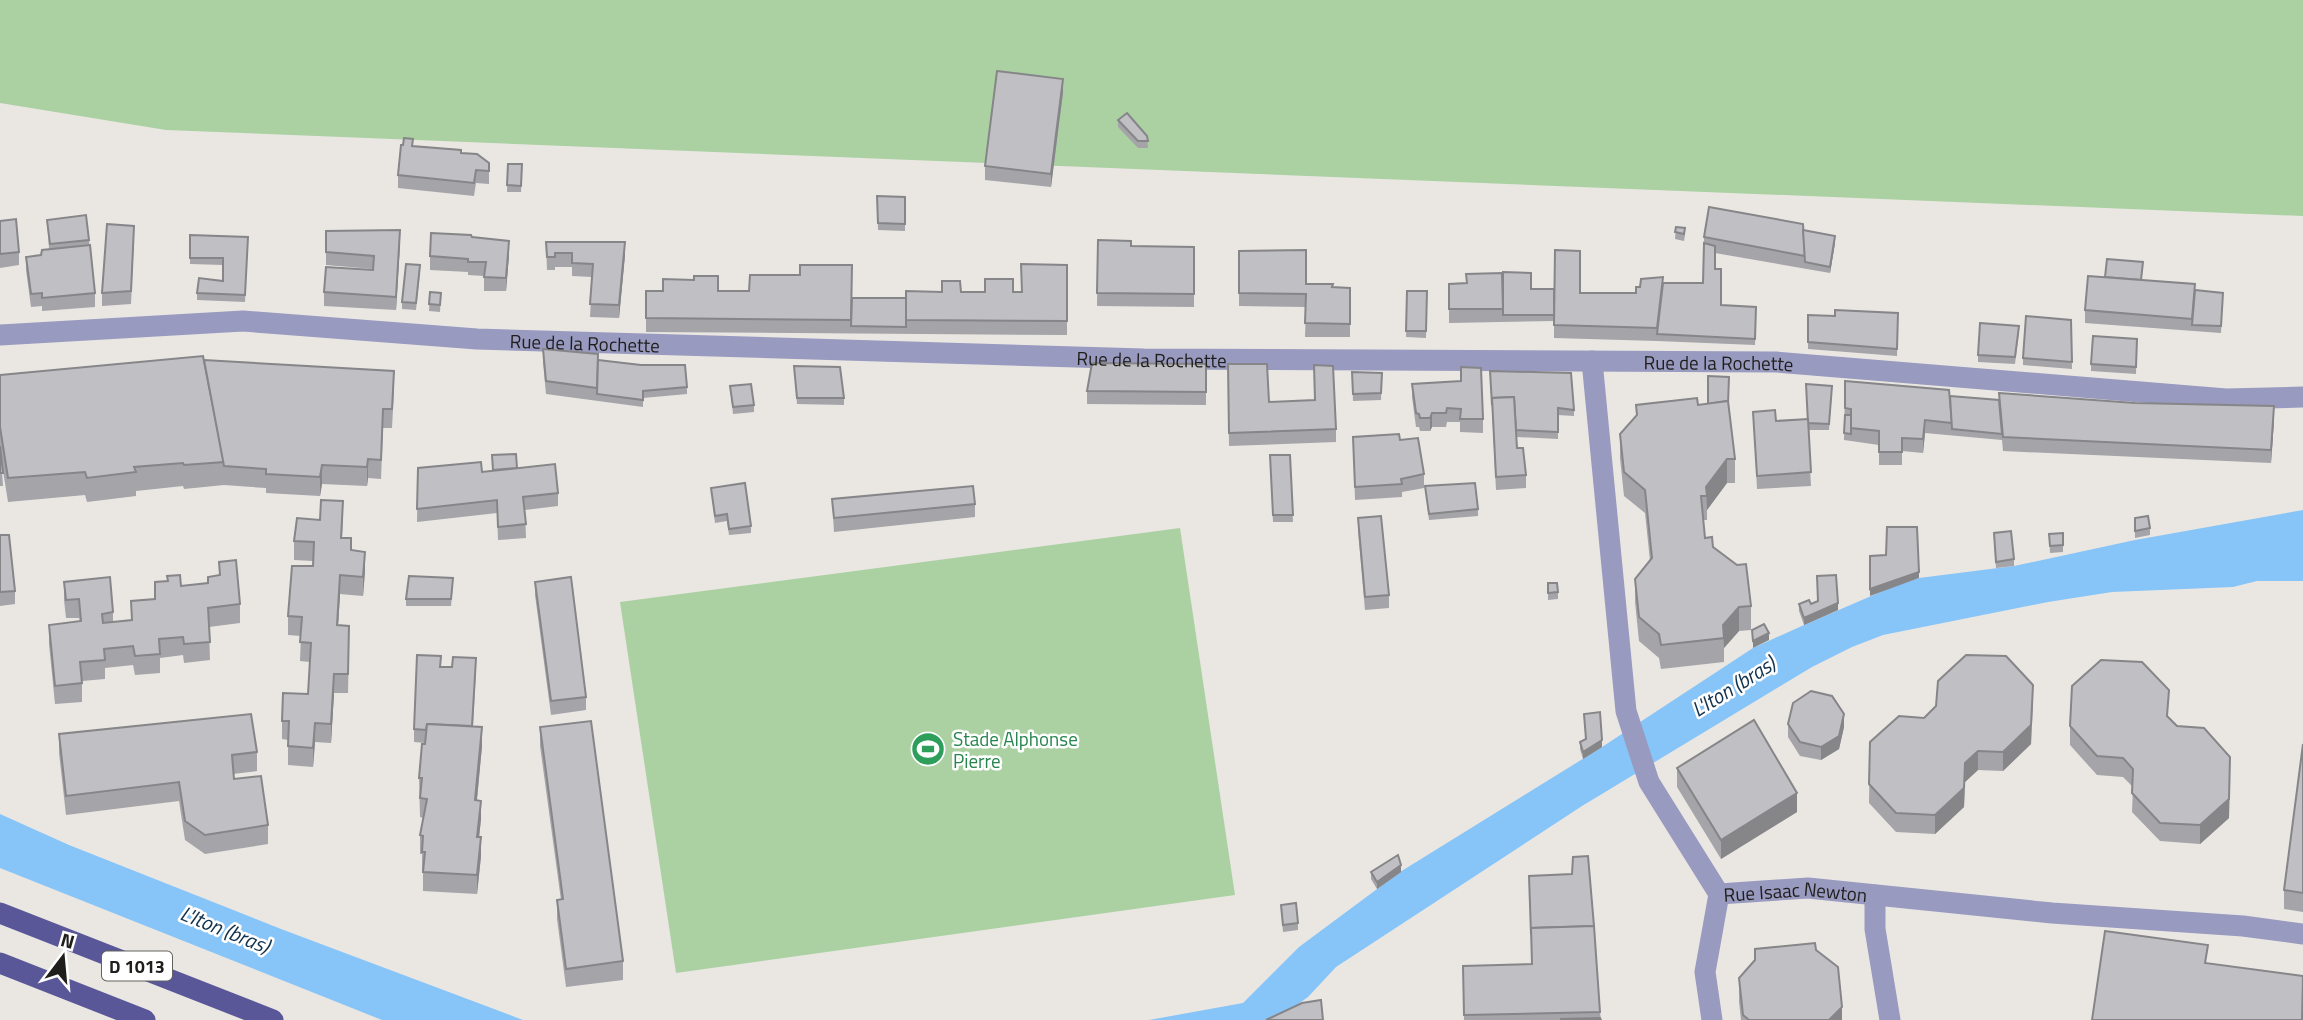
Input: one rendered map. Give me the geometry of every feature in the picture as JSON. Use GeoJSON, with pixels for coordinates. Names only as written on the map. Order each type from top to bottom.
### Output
{"type":"FeatureCollection","features":[{"type":"Feature","properties":{"kind":"main road","name":"D 1013"},"geometry":{"type":"LineString","coordinates":[[0,912],[273,1020]]}},
{"type":"Feature","properties":{"kind":"main road","name":"D 1013"},"geometry":{"type":"LineString","coordinates":[[0,963],[145,1020]]}},
{"type":"Feature","properties":{"kind":"street","name":"Rue de la Rochette"},"geometry":{"type":"LineString","coordinates":[[0,335],[243,321],[477,339],[1144,359],[1776,362],[2226,398],[2303,397]]}},
{"type":"Feature","properties":{"kind":"street","name":"Rue Isaac Newton"},"geometry":{"type":"LineString","coordinates":[[1592,361],[1626,711],[1649,782],[1719,894],[1808,888],[2052,914],[2243,926],[2303,934]]}},
{"type":"Feature","properties":{"kind":"street"},"geometry":{"type":"LineString","coordinates":[[1712,1020],[1705,972],[1719,894]]}},
{"type":"Feature","properties":{"kind":"street"},"geometry":{"type":"LineString","coordinates":[[1875,895],[1875,929],[1890,1020]]}},
{"type":"Feature","properties":{"kind":"green space"},"geometry":{"type":"Polygon","coordinates":[[[0,0],[2303,0],[2303,216],[166,130],[0,103],[0,0]]]}},
{"type":"Feature","properties":{"kind":"green space","name":"Stade Alphonse Pierre"},"geometry":{"type":"Polygon","coordinates":[[[1180,528],[1235,895],[676,973],[620,602],[1180,528]]]}},
{"type":"Feature","properties":{"kind":"water","name":"L'Iton (bras)"},"geometry":{"type":"Polygon","coordinates":[[[2303,510],[2303,581],[2257,581],[2233,587],[2112,592],[1883,635],[1812,667],[1582,806],[1336,967],[1308,997],[1276,1020],[1149,1020],[1243,1003],[1299,947],[1400,872],[1602,747],[1753,648],[1804,625],[1919,578],[2014,566],[2135,540],[2303,510]]]}},
{"type":"Feature","properties":{"kind":"water","name":"L'Iton (bras)"},"geometry":{"type":"Polygon","coordinates":[[[0,814],[69,845],[281,929],[523,1020],[382,1020],[0,868],[0,814]]]}},
{"type":"Feature","properties":{"kind":"building"},"geometry":{"type":"Polygon","coordinates":[[[997,71],[1063,79],[1051,174],[985,166],[997,71]]]}},
{"type":"Feature","properties":{"kind":"building"},"geometry":{"type":"Polygon","coordinates":[[[1127,113],[1147,136],[1148,141],[1138,141],[1118,120],[1127,113]]]}},
{"type":"Feature","properties":{"kind":"building"},"geometry":{"type":"Polygon","coordinates":[[[404,138],[413,139],[412,146],[477,154],[489,163],[489,171],[476,170],[474,183],[398,175],[404,138]]]}},
{"type":"Feature","properties":{"kind":"building"},"geometry":{"type":"Polygon","coordinates":[[[508,164],[522,164],[521,186],[507,185],[508,164]]]}},
{"type":"Feature","properties":{"kind":"building"},"geometry":{"type":"Polygon","coordinates":[[[877,196],[905,197],[905,224],[878,223],[877,196]]]}},
{"type":"Feature","properties":{"kind":"building"},"geometry":{"type":"Polygon","coordinates":[[[1709,207],[1803,224],[1805,256],[1704,237],[1709,207]]]}},
{"type":"Feature","properties":{"kind":"building"},"geometry":{"type":"Polygon","coordinates":[[[86,215],[89,240],[50,244],[47,220],[86,215]]]}},
{"type":"Feature","properties":{"kind":"building"},"geometry":{"type":"Polygon","coordinates":[[[16,219],[19,252],[0,254],[0,221],[16,219]]]}},
{"type":"Feature","properties":{"kind":"building"},"geometry":{"type":"Polygon","coordinates":[[[107,224],[134,226],[131,291],[102,293],[107,224]]]}},
{"type":"Feature","properties":{"kind":"building"},"geometry":{"type":"Polygon","coordinates":[[[1676,227],[1685,228],[1684,234],[1675,232],[1676,227]]]}},
{"type":"Feature","properties":{"kind":"building"},"geometry":{"type":"Polygon","coordinates":[[[400,230],[396,297],[324,292],[326,267],[373,270],[374,256],[326,252],[326,231],[400,230]]]}},
{"type":"Feature","properties":{"kind":"building"},"geometry":{"type":"Polygon","coordinates":[[[1803,230],[1835,236],[1830,267],[1805,262],[1803,230]]]}},
{"type":"Feature","properties":{"kind":"building"},"geometry":{"type":"Polygon","coordinates":[[[431,233],[509,241],[506,278],[484,277],[486,262],[430,256],[431,233]]]}},
{"type":"Feature","properties":{"kind":"building"},"geometry":{"type":"Polygon","coordinates":[[[190,235],[248,237],[245,295],[197,293],[199,278],[223,281],[223,258],[190,258],[190,235]]]}},
{"type":"Feature","properties":{"kind":"building"},"geometry":{"type":"Polygon","coordinates":[[[1098,240],[1131,241],[1131,246],[1194,247],[1194,294],[1097,293],[1098,240]]]}},
{"type":"Feature","properties":{"kind":"building"},"geometry":{"type":"Polygon","coordinates":[[[546,242],[625,242],[619,305],[590,304],[593,264],[572,263],[572,253],[555,253],[555,257],[547,257],[546,242]]]}},
{"type":"Feature","properties":{"kind":"building"},"geometry":{"type":"Polygon","coordinates":[[[1704,243],[1715,246],[1715,269],[1721,269],[1721,305],[1756,307],[1755,339],[1657,334],[1663,283],[1703,283],[1704,243]]]}},
{"type":"Feature","properties":{"kind":"building"},"geometry":{"type":"Polygon","coordinates":[[[90,245],[95,293],[42,298],[42,293],[31,294],[26,257],[41,255],[42,250],[90,245]]]}},
{"type":"Feature","properties":{"kind":"building"},"geometry":{"type":"Polygon","coordinates":[[[1306,250],[1306,284],[1333,284],[1332,287],[1350,288],[1350,324],[1305,323],[1306,294],[1239,293],[1239,251],[1306,250]]]}},
{"type":"Feature","properties":{"kind":"building"},"geometry":{"type":"Polygon","coordinates":[[[1555,250],[1580,251],[1580,293],[1636,293],[1641,279],[1663,277],[1657,328],[1554,325],[1555,250]]]}},
{"type":"Feature","properties":{"kind":"building"},"geometry":{"type":"Polygon","coordinates":[[[2107,259],[2143,262],[2141,280],[2105,277],[2107,259]]]}},
{"type":"Feature","properties":{"kind":"building"},"geometry":{"type":"Polygon","coordinates":[[[406,264],[420,265],[416,303],[402,302],[406,264]]]}},
{"type":"Feature","properties":{"kind":"building"},"geometry":{"type":"Polygon","coordinates":[[[1021,264],[1067,265],[1067,321],[906,320],[906,291],[942,292],[942,281],[960,281],[961,292],[985,292],[985,279],[1013,279],[1013,292],[1022,292],[1021,264]]]}},
{"type":"Feature","properties":{"kind":"building"},"geometry":{"type":"Polygon","coordinates":[[[800,265],[852,265],[851,320],[646,318],[646,291],[663,291],[663,279],[694,280],[694,276],[718,276],[718,291],[749,291],[750,275],[800,275],[800,265]]]}},
{"type":"Feature","properties":{"kind":"building"},"geometry":{"type":"Polygon","coordinates":[[[1503,272],[1531,273],[1531,289],[1554,289],[1554,315],[1503,315],[1503,272]]]}},
{"type":"Feature","properties":{"kind":"building"},"geometry":{"type":"Polygon","coordinates":[[[1502,273],[1503,309],[1449,309],[1449,284],[1467,283],[1466,274],[1502,273]]]}},
{"type":"Feature","properties":{"kind":"building"},"geometry":{"type":"Polygon","coordinates":[[[2088,276],[2195,284],[2192,319],[2085,310],[2088,276]]]}},
{"type":"Feature","properties":{"kind":"building"},"geometry":{"type":"Polygon","coordinates":[[[2195,290],[2223,293],[2221,326],[2192,325],[2195,290]]]}},
{"type":"Feature","properties":{"kind":"building"},"geometry":{"type":"Polygon","coordinates":[[[1407,291],[1427,291],[1426,331],[1406,331],[1407,291]]]}},
{"type":"Feature","properties":{"kind":"building"},"geometry":{"type":"Polygon","coordinates":[[[430,292],[441,293],[440,305],[429,304],[430,292]]]}},
{"type":"Feature","properties":{"kind":"building"},"geometry":{"type":"Polygon","coordinates":[[[852,298],[906,298],[906,327],[851,326],[852,298]]]}},
{"type":"Feature","properties":{"kind":"building"},"geometry":{"type":"Polygon","coordinates":[[[1835,310],[1898,313],[1897,349],[1808,342],[1808,315],[1835,316],[1835,310]]]}},
{"type":"Feature","properties":{"kind":"building"},"geometry":{"type":"Polygon","coordinates":[[[2026,316],[2071,320],[2072,362],[2023,358],[2026,316]]]}},
{"type":"Feature","properties":{"kind":"building"},"geometry":{"type":"Polygon","coordinates":[[[1980,323],[2019,326],[2015,357],[1978,355],[1980,323]]]}},
{"type":"Feature","properties":{"kind":"building"},"geometry":{"type":"Polygon","coordinates":[[[2093,336],[2137,339],[2136,367],[2091,364],[2093,336]]]}},
{"type":"Feature","properties":{"kind":"building"},"geometry":{"type":"Polygon","coordinates":[[[543,349],[598,354],[597,388],[546,381],[543,349]]]}},
{"type":"Feature","properties":{"kind":"building"},"geometry":{"type":"Polygon","coordinates":[[[203,356],[224,462],[134,467],[136,472],[87,478],[85,472],[8,478],[0,427],[0,375],[203,356]]]}},
{"type":"Feature","properties":{"kind":"building"},"geometry":{"type":"Polygon","coordinates":[[[204,360],[394,371],[392,409],[383,409],[381,460],[368,459],[367,467],[322,465],[320,477],[266,474],[266,469],[224,466],[204,360]]]}},
{"type":"Feature","properties":{"kind":"building"},"geometry":{"type":"Polygon","coordinates":[[[598,360],[641,365],[685,365],[687,387],[643,391],[643,400],[597,394],[598,360]]]}},
{"type":"Feature","properties":{"kind":"building"},"geometry":{"type":"Polygon","coordinates":[[[1092,363],[1206,364],[1206,392],[1087,391],[1092,363]]]}},
{"type":"Feature","properties":{"kind":"building"},"geometry":{"type":"Polygon","coordinates":[[[1228,364],[1267,364],[1269,402],[1315,400],[1314,365],[1333,366],[1336,429],[1229,433],[1228,364]]]}},
{"type":"Feature","properties":{"kind":"building"},"geometry":{"type":"Polygon","coordinates":[[[794,366],[840,367],[844,398],[797,398],[794,366]]]}},
{"type":"Feature","properties":{"kind":"building"},"geometry":{"type":"Polygon","coordinates":[[[1461,367],[1481,368],[1483,419],[1460,419],[1461,409],[1447,408],[1446,413],[1432,413],[1430,418],[1420,418],[1416,413],[1412,384],[1461,381],[1461,367]]]}},
{"type":"Feature","properties":{"kind":"building"},"geometry":{"type":"Polygon","coordinates":[[[1490,371],[1571,373],[1574,410],[1558,408],[1558,432],[1516,430],[1514,397],[1492,398],[1492,405],[1490,371]]]}},
{"type":"Feature","properties":{"kind":"building"},"geometry":{"type":"Polygon","coordinates":[[[1352,372],[1382,373],[1381,393],[1353,394],[1352,372]]]}},
{"type":"Feature","properties":{"kind":"building"},"geometry":{"type":"Polygon","coordinates":[[[1708,376],[1729,377],[1728,404],[1728,401],[1708,404],[1708,376]]]}},
{"type":"Feature","properties":{"kind":"building"},"geometry":{"type":"Polygon","coordinates":[[[1845,381],[1949,390],[1952,423],[1925,420],[1923,439],[1902,438],[1902,452],[1879,452],[1879,431],[1851,428],[1851,409],[1845,408],[1845,381]]]}},
{"type":"Feature","properties":{"kind":"building"},"geometry":{"type":"Polygon","coordinates":[[[751,384],[754,405],[733,407],[730,386],[751,384]]]}},
{"type":"Feature","properties":{"kind":"building"},"geometry":{"type":"Polygon","coordinates":[[[1806,384],[1832,386],[1829,424],[1808,423],[1806,384]]]}},
{"type":"Feature","properties":{"kind":"building"},"geometry":{"type":"Polygon","coordinates":[[[1999,393],[2135,403],[2274,406],[2271,450],[2003,437],[1999,393]]]}},
{"type":"Feature","properties":{"kind":"building"},"geometry":{"type":"Polygon","coordinates":[[[1950,396],[1999,400],[2002,434],[1952,429],[1950,396]]]}},
{"type":"Feature","properties":{"kind":"building"},"geometry":{"type":"Polygon","coordinates":[[[1514,397],[1517,448],[1523,448],[1526,475],[1496,477],[1492,398],[1514,397]]]}},
{"type":"Feature","properties":{"kind":"building"},"geometry":{"type":"Polygon","coordinates":[[[1697,398],[1698,405],[1728,401],[1735,459],[1727,459],[1706,487],[1707,496],[1701,496],[1705,538],[1712,537],[1713,547],[1737,565],[1746,564],[1751,606],[1739,607],[1723,625],[1724,638],[1661,645],[1659,634],[1639,617],[1635,579],[1652,558],[1645,490],[1624,472],[1620,434],[1637,415],[1636,405],[1697,398]]]}},
{"type":"Feature","properties":{"kind":"building"},"geometry":{"type":"Polygon","coordinates":[[[1775,410],[1776,421],[1808,419],[1811,472],[1757,476],[1753,412],[1775,410]]]}},
{"type":"Feature","properties":{"kind":"building"},"geometry":{"type":"Polygon","coordinates":[[[1845,415],[1851,415],[1851,434],[1844,433],[1845,415]]]}},
{"type":"Feature","properties":{"kind":"building"},"geometry":{"type":"Polygon","coordinates":[[[1399,434],[1400,440],[1418,438],[1424,474],[1401,479],[1402,484],[1355,487],[1353,437],[1399,434]]]}},
{"type":"Feature","properties":{"kind":"building"},"geometry":{"type":"Polygon","coordinates":[[[0,446],[3,473],[0,473],[0,446]]]}},
{"type":"Feature","properties":{"kind":"building"},"geometry":{"type":"Polygon","coordinates":[[[516,454],[517,468],[493,470],[492,455],[516,454]]]}},
{"type":"Feature","properties":{"kind":"building"},"geometry":{"type":"Polygon","coordinates":[[[1270,455],[1290,455],[1293,515],[1273,515],[1270,455]]]}},
{"type":"Feature","properties":{"kind":"building"},"geometry":{"type":"Polygon","coordinates":[[[481,462],[482,472],[555,464],[558,493],[523,497],[526,524],[498,527],[497,500],[417,509],[418,468],[481,462]]]}},
{"type":"Feature","properties":{"kind":"building"},"geometry":{"type":"Polygon","coordinates":[[[745,483],[751,526],[729,529],[727,514],[715,516],[711,488],[745,483]]]}},
{"type":"Feature","properties":{"kind":"building"},"geometry":{"type":"Polygon","coordinates":[[[1475,483],[1478,509],[1429,514],[1425,486],[1475,483]]]}},
{"type":"Feature","properties":{"kind":"building"},"geometry":{"type":"Polygon","coordinates":[[[973,486],[975,504],[834,518],[832,499],[973,486]]]}},
{"type":"Feature","properties":{"kind":"building"},"geometry":{"type":"Polygon","coordinates":[[[321,500],[343,501],[341,538],[351,538],[351,550],[365,552],[363,577],[340,575],[337,625],[349,626],[348,674],[334,674],[331,724],[315,723],[313,748],[288,746],[289,721],[282,721],[283,693],[308,694],[311,643],[300,642],[302,617],[288,616],[292,566],[313,566],[314,542],[294,541],[297,518],[320,520],[321,500]]]}},
{"type":"Feature","properties":{"kind":"building"},"geometry":{"type":"Polygon","coordinates":[[[1381,516],[1389,595],[1365,597],[1358,518],[1381,516]]]}},
{"type":"Feature","properties":{"kind":"building"},"geometry":{"type":"Polygon","coordinates":[[[2148,516],[2150,528],[2135,531],[2135,518],[2148,516]]]}},
{"type":"Feature","properties":{"kind":"building"},"geometry":{"type":"Polygon","coordinates":[[[1887,527],[1917,527],[1919,572],[1870,589],[1870,556],[1886,555],[1887,527]]]}},
{"type":"Feature","properties":{"kind":"building"},"geometry":{"type":"Polygon","coordinates":[[[2011,531],[2014,559],[1996,562],[1994,533],[2011,531]]]}},
{"type":"Feature","properties":{"kind":"building"},"geometry":{"type":"Polygon","coordinates":[[[2063,533],[2063,545],[2050,546],[2049,534],[2063,533]]]}},
{"type":"Feature","properties":{"kind":"building"},"geometry":{"type":"Polygon","coordinates":[[[0,535],[9,535],[15,591],[0,592],[0,535]]]}},
{"type":"Feature","properties":{"kind":"building"},"geometry":{"type":"Polygon","coordinates":[[[236,560],[240,604],[208,608],[210,642],[184,644],[183,637],[159,639],[160,654],[135,656],[133,646],[104,649],[105,660],[80,662],[82,683],[55,686],[49,625],[81,621],[79,599],[66,600],[64,582],[110,577],[113,612],[102,614],[103,623],[132,620],[131,601],[155,599],[155,582],[168,581],[167,576],[180,575],[181,586],[208,583],[208,577],[220,575],[219,562],[236,560]]]}},
{"type":"Feature","properties":{"kind":"building"},"geometry":{"type":"Polygon","coordinates":[[[1836,575],[1838,603],[1804,618],[1799,604],[1809,600],[1811,604],[1818,601],[1817,576],[1836,575]]]}},
{"type":"Feature","properties":{"kind":"building"},"geometry":{"type":"Polygon","coordinates":[[[409,576],[453,578],[451,599],[406,599],[409,576]]]}},
{"type":"Feature","properties":{"kind":"building"},"geometry":{"type":"Polygon","coordinates":[[[571,577],[586,697],[551,701],[535,582],[571,577]]]}},
{"type":"Feature","properties":{"kind":"building"},"geometry":{"type":"Polygon","coordinates":[[[1548,583],[1557,583],[1558,592],[1548,593],[1548,583]]]}},
{"type":"Feature","properties":{"kind":"building"},"geometry":{"type":"Polygon","coordinates":[[[1764,624],[1769,633],[1753,641],[1752,630],[1764,624]]]}},
{"type":"Feature","properties":{"kind":"building"},"geometry":{"type":"Polygon","coordinates":[[[417,655],[441,656],[440,667],[452,667],[453,657],[476,658],[472,726],[427,724],[426,730],[414,729],[417,655]]]}},
{"type":"Feature","properties":{"kind":"building"},"geometry":{"type":"Polygon","coordinates":[[[1966,655],[2006,656],[2033,685],[2031,725],[2003,752],[1978,751],[1965,763],[1964,788],[1935,815],[1896,813],[1869,784],[1870,742],[1899,716],[1924,718],[1936,706],[1938,681],[1966,655]]]}},
{"type":"Feature","properties":{"kind":"building"},"geometry":{"type":"Polygon","coordinates":[[[2101,660],[2142,662],[2169,690],[2167,716],[2177,726],[2204,728],[2230,757],[2229,799],[2200,825],[2160,823],[2132,793],[2133,769],[2123,758],[2097,756],[2070,726],[2072,686],[2101,660]]]}},
{"type":"Feature","properties":{"kind":"building"},"geometry":{"type":"Polygon","coordinates":[[[1811,691],[1832,696],[1844,714],[1839,736],[1821,747],[1800,742],[1788,724],[1793,703],[1811,691]]]}},
{"type":"Feature","properties":{"kind":"building"},"geometry":{"type":"Polygon","coordinates":[[[1600,712],[1602,740],[1583,752],[1580,742],[1586,739],[1584,714],[1600,712]]]}},
{"type":"Feature","properties":{"kind":"building"},"geometry":{"type":"Polygon","coordinates":[[[251,714],[257,752],[232,755],[234,779],[261,776],[268,825],[205,835],[185,821],[179,782],[66,796],[59,734],[251,714]]]}},
{"type":"Feature","properties":{"kind":"building"},"geometry":{"type":"Polygon","coordinates":[[[1754,720],[1797,793],[1721,840],[1677,768],[1754,720]]]}},
{"type":"Feature","properties":{"kind":"building"},"geometry":{"type":"Polygon","coordinates":[[[591,721],[623,961],[566,969],[557,900],[563,899],[540,727],[591,721]]]}},
{"type":"Feature","properties":{"kind":"building"},"geometry":{"type":"Polygon","coordinates":[[[427,724],[482,727],[475,800],[481,801],[477,875],[423,872],[425,852],[422,852],[423,836],[420,835],[427,799],[420,798],[422,778],[419,778],[427,724]]]}},
{"type":"Feature","properties":{"kind":"building"},"geometry":{"type":"Polygon","coordinates":[[[2303,744],[2303,893],[2284,890],[2303,744]]]}},
{"type":"Feature","properties":{"kind":"building"},"geometry":{"type":"Polygon","coordinates":[[[1398,855],[1401,865],[1377,882],[1371,872],[1398,855]]]}},
{"type":"Feature","properties":{"kind":"building"},"geometry":{"type":"Polygon","coordinates":[[[1588,856],[1594,926],[1531,928],[1531,934],[1529,876],[1572,874],[1573,857],[1588,856]]]}},
{"type":"Feature","properties":{"kind":"building"},"geometry":{"type":"Polygon","coordinates":[[[1296,903],[1298,923],[1283,925],[1281,905],[1296,903]]]}},
{"type":"Feature","properties":{"kind":"building"},"geometry":{"type":"Polygon","coordinates":[[[1594,926],[1600,1012],[1464,1015],[1463,966],[1532,964],[1531,928],[1594,926]]]}},
{"type":"Feature","properties":{"kind":"building"},"geometry":{"type":"Polygon","coordinates":[[[2105,931],[2208,945],[2205,963],[2303,976],[2302,1020],[2092,1020],[2105,931]]]}},
{"type":"Feature","properties":{"kind":"building"},"geometry":{"type":"Polygon","coordinates":[[[1815,943],[1816,950],[1838,967],[1842,1007],[1829,1020],[1749,1020],[1743,1015],[1739,978],[1755,960],[1755,949],[1815,943]]]}},
{"type":"Feature","properties":{"kind":"building"},"geometry":{"type":"Polygon","coordinates":[[[1321,1000],[1323,1020],[1266,1020],[1302,1003],[1321,1000]]]}},
{"type":"Feature","properties":{"kind":"building"},"geometry":{"type":"Polygon","coordinates":[[[1561,1019],[1601,1020],[1561,1020],[1561,1019]]]}},
{"type":"Feature","properties":{"kind":"place","name":"Stade Alphonse Pierre"},"geometry":{"type":"Point","coordinates":[928,749]}}]}
